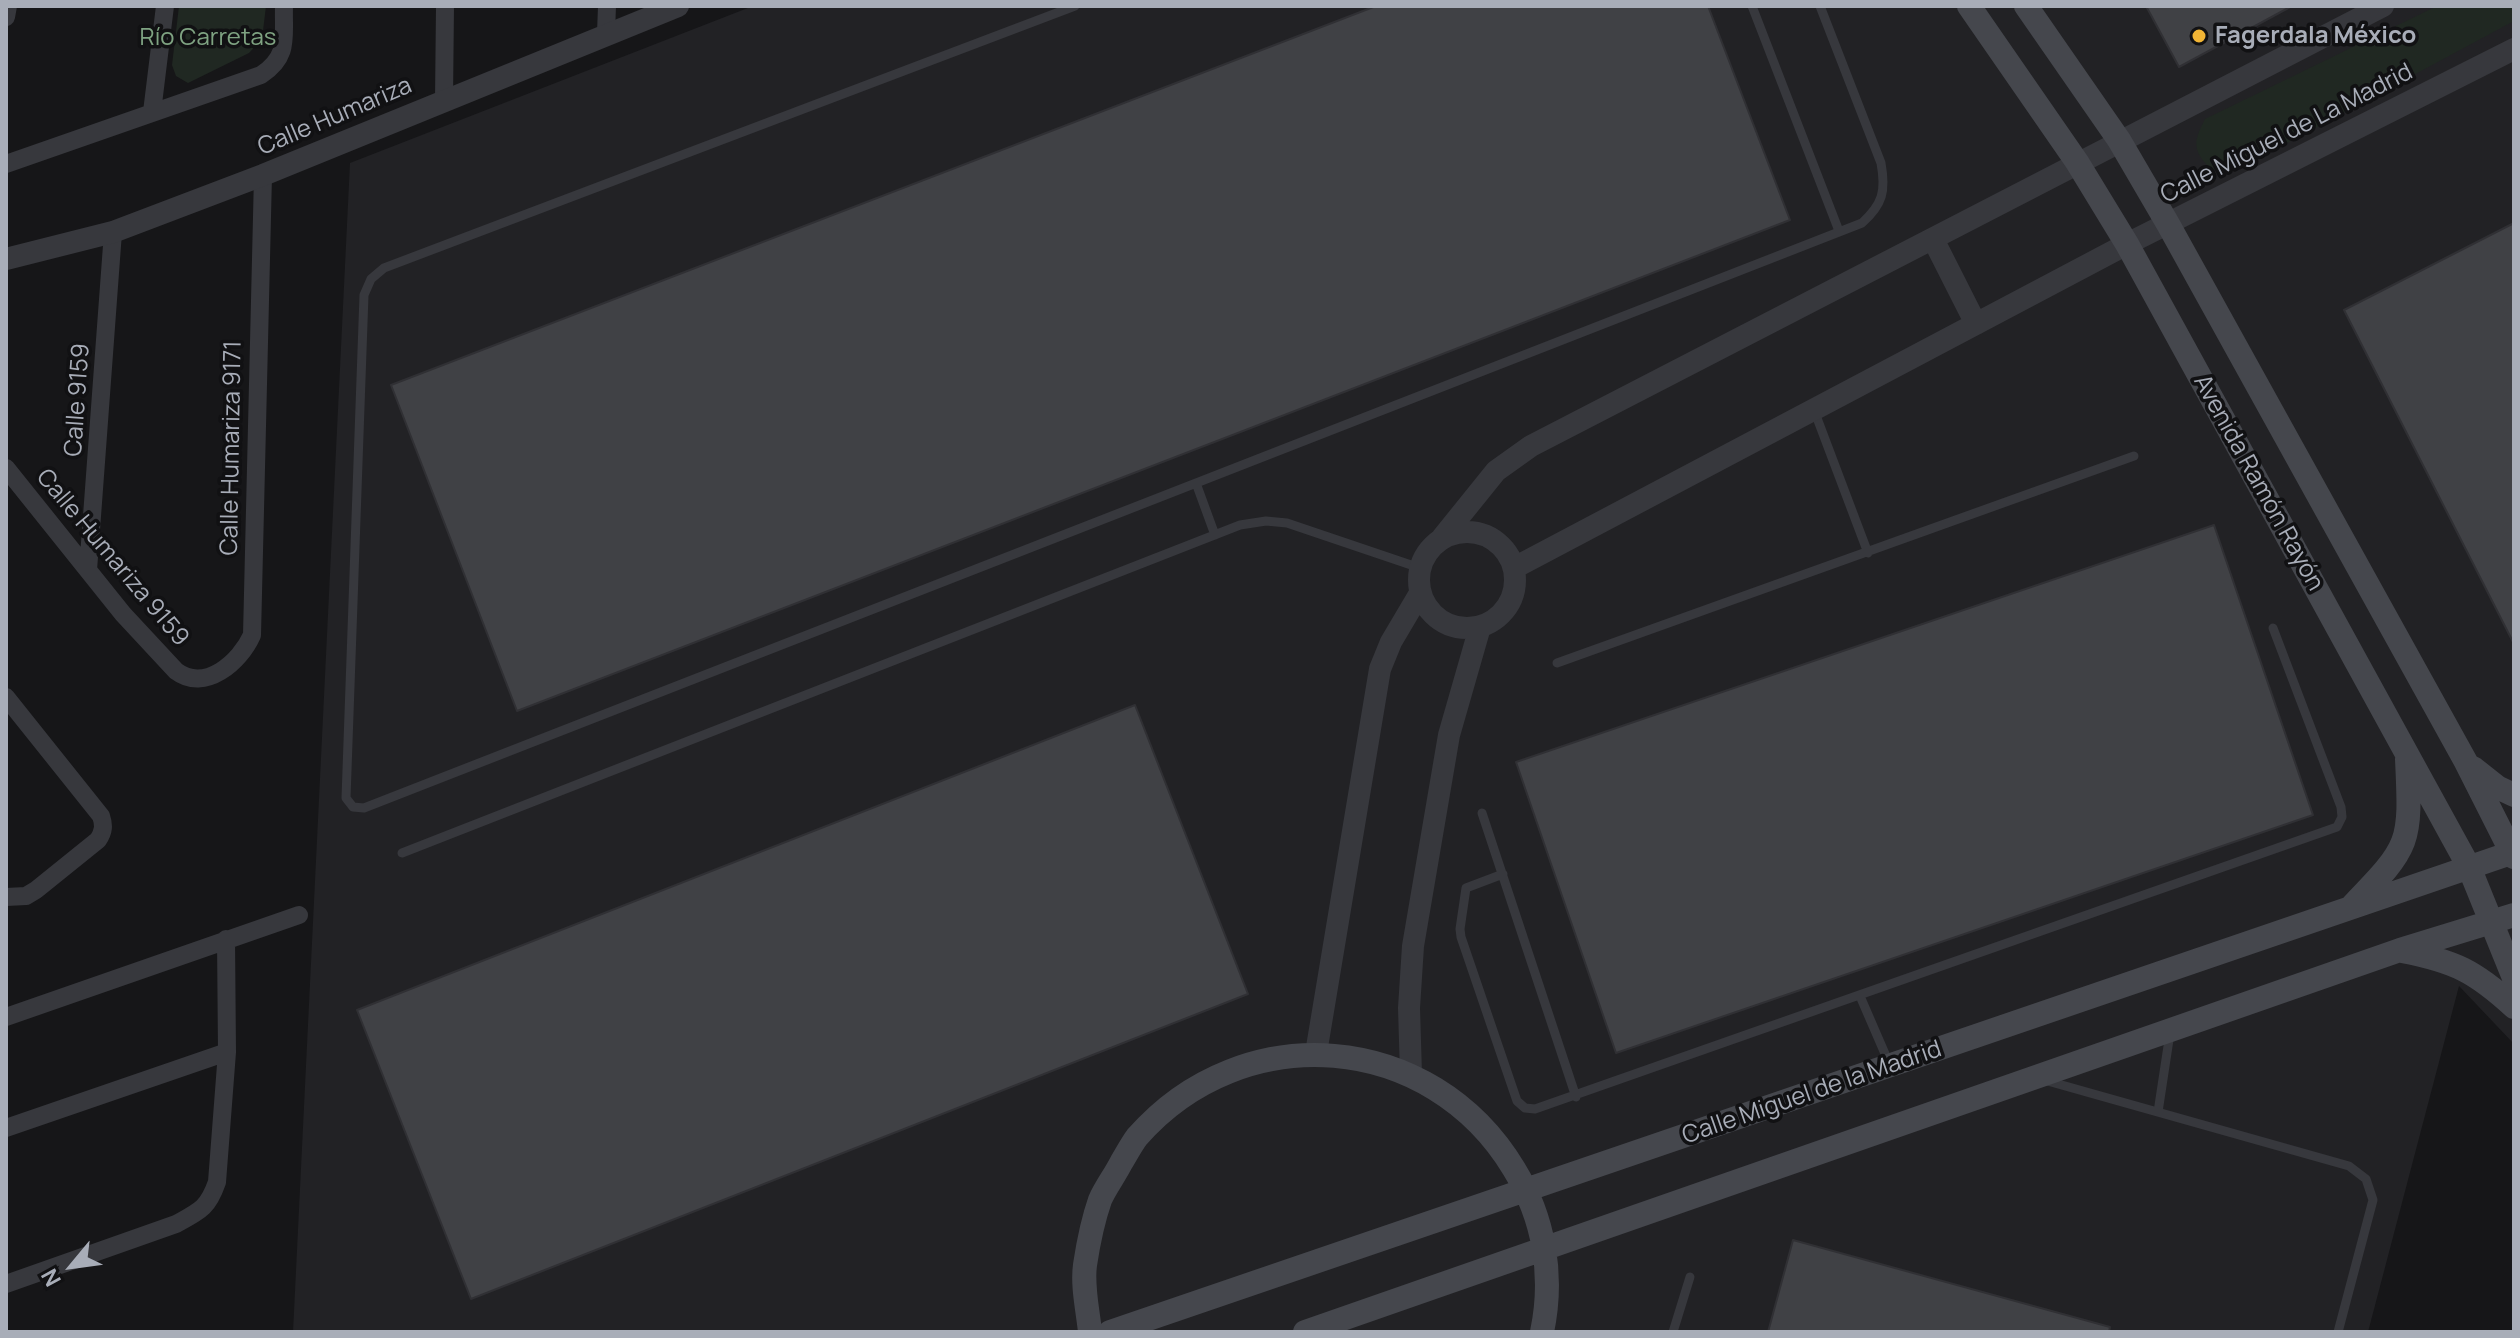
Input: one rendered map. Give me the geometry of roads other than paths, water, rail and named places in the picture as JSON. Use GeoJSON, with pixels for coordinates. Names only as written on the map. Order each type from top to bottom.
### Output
{"type":"FeatureCollection","features":[{"type":"Feature","properties":{"kind":"main road","name":"Avenida Ramón Rayón"},"geometry":{"type":"LineString","coordinates":[[1969,6],[2077,162],[2127,244],[2469,867],[2503,918],[2514,978]]}},
{"type":"Feature","properties":{"kind":"main road","name":"Avenida Ramón Rayón"},"geometry":{"type":"LineString","coordinates":[[2026,6],[2119,140],[2168,224],[2466,762],[2513,854]]}},
{"type":"Feature","properties":{"kind":"main road"},"geometry":{"type":"LineString","coordinates":[[2349,909],[2395,860],[2404,844],[2410,809],[2407,753]]}},
{"type":"Feature","properties":{"kind":"main road"},"geometry":{"type":"LineString","coordinates":[[2466,762],[2497,787],[2514,795]]}},
{"type":"Feature","properties":{"kind":"main road","name":"Calle Miguel de la Madrid"},"geometry":{"type":"LineString","coordinates":[[1110,1332],[2513,854]]}},
{"type":"Feature","properties":{"kind":"main road"},"geometry":{"type":"LineString","coordinates":[[1305,1332],[2400,950],[2503,918]]}},
{"type":"Feature","properties":{"kind":"main road"},"geometry":{"type":"LineString","coordinates":[[2400,950],[2457,965],[2480,977],[2514,1007]]}},
{"type":"Feature","properties":{"kind":"main road"},"geometry":{"type":"LineString","coordinates":[[1090,1332],[1085,1268],[1100,1199],[1136,1138],[1188,1091],[1252,1062],[1316,1053],[1368,1059],[1411,1074],[1459,1103],[1498,1143],[1527,1191],[1545,1246],[1547,1305],[1542,1332]]}},
{"type":"Feature","properties":{"kind":"street"},"geometry":{"type":"LineString","coordinates":[[6,17],[8,6]]}},
{"type":"Feature","properties":{"kind":"street"},"geometry":{"type":"LineString","coordinates":[[152,112],[165,6]]}},
{"type":"Feature","properties":{"kind":"street"},"geometry":{"type":"LineString","coordinates":[[6,164],[261,75],[278,62],[283,51],[284,6]]}},
{"type":"Feature","properties":{"kind":"street"},"geometry":{"type":"LineString","coordinates":[[444,100],[445,6]]}},
{"type":"Feature","properties":{"kind":"street"},"geometry":{"type":"LineString","coordinates":[[606,33],[607,6]]}},
{"type":"Feature","properties":{"kind":"street","name":"Calle Humariza"},"geometry":{"type":"LineString","coordinates":[[6,259],[113,232],[263,175],[678,6]]}},
{"type":"Feature","properties":{"kind":"street"},"geometry":{"type":"LineString","coordinates":[[1442,538],[1467,532],[1491,538],[1509,556],[1515,580],[1509,605],[1501,615],[1480,627],[1467,629],[1443,622],[1425,604],[1420,593],[1420,568],[1425,556],[1496,471],[1514,456],[2119,140],[2383,6]]}},
{"type":"Feature","properties":{"kind":"street","name":"Calle Miguel de La Madrid"},"geometry":{"type":"LineString","coordinates":[[1514,568],[2127,244],[2514,49]]}},
{"type":"Feature","properties":{"kind":"street","name":"Calle Humariza 9171"},"geometry":{"type":"LineString","coordinates":[[184,677],[206,677],[229,666],[240,657],[252,635],[263,175]]}},
{"type":"Feature","properties":{"kind":"street","name":"Calle 9159"},"geometry":{"type":"LineString","coordinates":[[88,570],[113,232]]}},
{"type":"Feature","properties":{"kind":"street"},"geometry":{"type":"LineString","coordinates":[[1933,239],[1976,324]]}},
{"type":"Feature","properties":{"kind":"street","name":"Calle Humariza 9159"},"geometry":{"type":"LineString","coordinates":[[6,468],[149,644],[184,677]]}},
{"type":"Feature","properties":{"kind":"street"},"geometry":{"type":"LineString","coordinates":[[1316,1053],[1380,669],[1391,642],[1420,593]]}},
{"type":"Feature","properties":{"kind":"street"},"geometry":{"type":"LineString","coordinates":[[1411,1074],[1409,1008],[1413,946],[1449,735],[1480,627]]}},
{"type":"Feature","properties":{"kind":"street"},"geometry":{"type":"LineString","coordinates":[[6,697],[101,816],[103,832],[84,853],[36,890],[26,896],[6,897]]}},
{"type":"Feature","properties":{"kind":"street"},"geometry":{"type":"LineString","coordinates":[[6,1017],[299,915]]}},
{"type":"Feature","properties":{"kind":"street"},"geometry":{"type":"LineString","coordinates":[[6,1284],[176,1224],[210,1201],[217,1182],[227,1052],[226,939]]}},
{"type":"Feature","properties":{"kind":"street"},"geometry":{"type":"LineString","coordinates":[[6,1128],[227,1052]]}},
{"type":"Feature","properties":{"kind":"lane"},"geometry":{"type":"LineString","coordinates":[[1075,6],[384,268],[371,279],[364,295],[346,798],[353,807],[364,808],[1862,223],[1875,211],[1884,183],[1881,163],[1820,6]]}},
{"type":"Feature","properties":{"kind":"lane"},"geometry":{"type":"LineString","coordinates":[[1752,6],[1839,231]]}},
{"type":"Feature","properties":{"kind":"lane"},"geometry":{"type":"LineString","coordinates":[[1814,409],[1868,553]]}},
{"type":"Feature","properties":{"kind":"lane"},"geometry":{"type":"LineString","coordinates":[[1557,663],[2134,456]]}},
{"type":"Feature","properties":{"kind":"lane"},"geometry":{"type":"LineString","coordinates":[[1196,483],[1215,535]]}},
{"type":"Feature","properties":{"kind":"lane"},"geometry":{"type":"LineString","coordinates":[[402,853],[1240,525],[1266,521],[1287,523],[1420,568]]}},
{"type":"Feature","properties":{"kind":"lane"},"geometry":{"type":"LineString","coordinates":[[1503,874],[1466,888],[1461,937],[1517,1101],[1525,1108],[1535,1109],[2337,827],[2342,817],[2341,807],[2273,628]]}},
{"type":"Feature","properties":{"kind":"lane"},"geometry":{"type":"LineString","coordinates":[[1482,813],[1576,1097]]}},
{"type":"Feature","properties":{"kind":"lane"},"geometry":{"type":"LineString","coordinates":[[1860,996],[1890,1066]]}},
{"type":"Feature","properties":{"kind":"lane"},"geometry":{"type":"LineString","coordinates":[[2158,1112],[2170,1030]]}},
{"type":"Feature","properties":{"kind":"lane"},"geometry":{"type":"LineString","coordinates":[[2033,1077],[2349,1166],[2366,1179],[2373,1200],[2338,1332]]}},
{"type":"Feature","properties":{"kind":"lane"},"geometry":{"type":"LineString","coordinates":[[1673,1332],[1690,1277]]}},
{"type":"Feature","properties":{"kind":"place","name":"Fagerdala México"},"geometry":{"type":"Point","coordinates":[2199,36]}},
{"type":"Feature","properties":{"kind":"park label","name":"Río Carretas"},"geometry":{"type":"Point","coordinates":[208,38]}}]}
